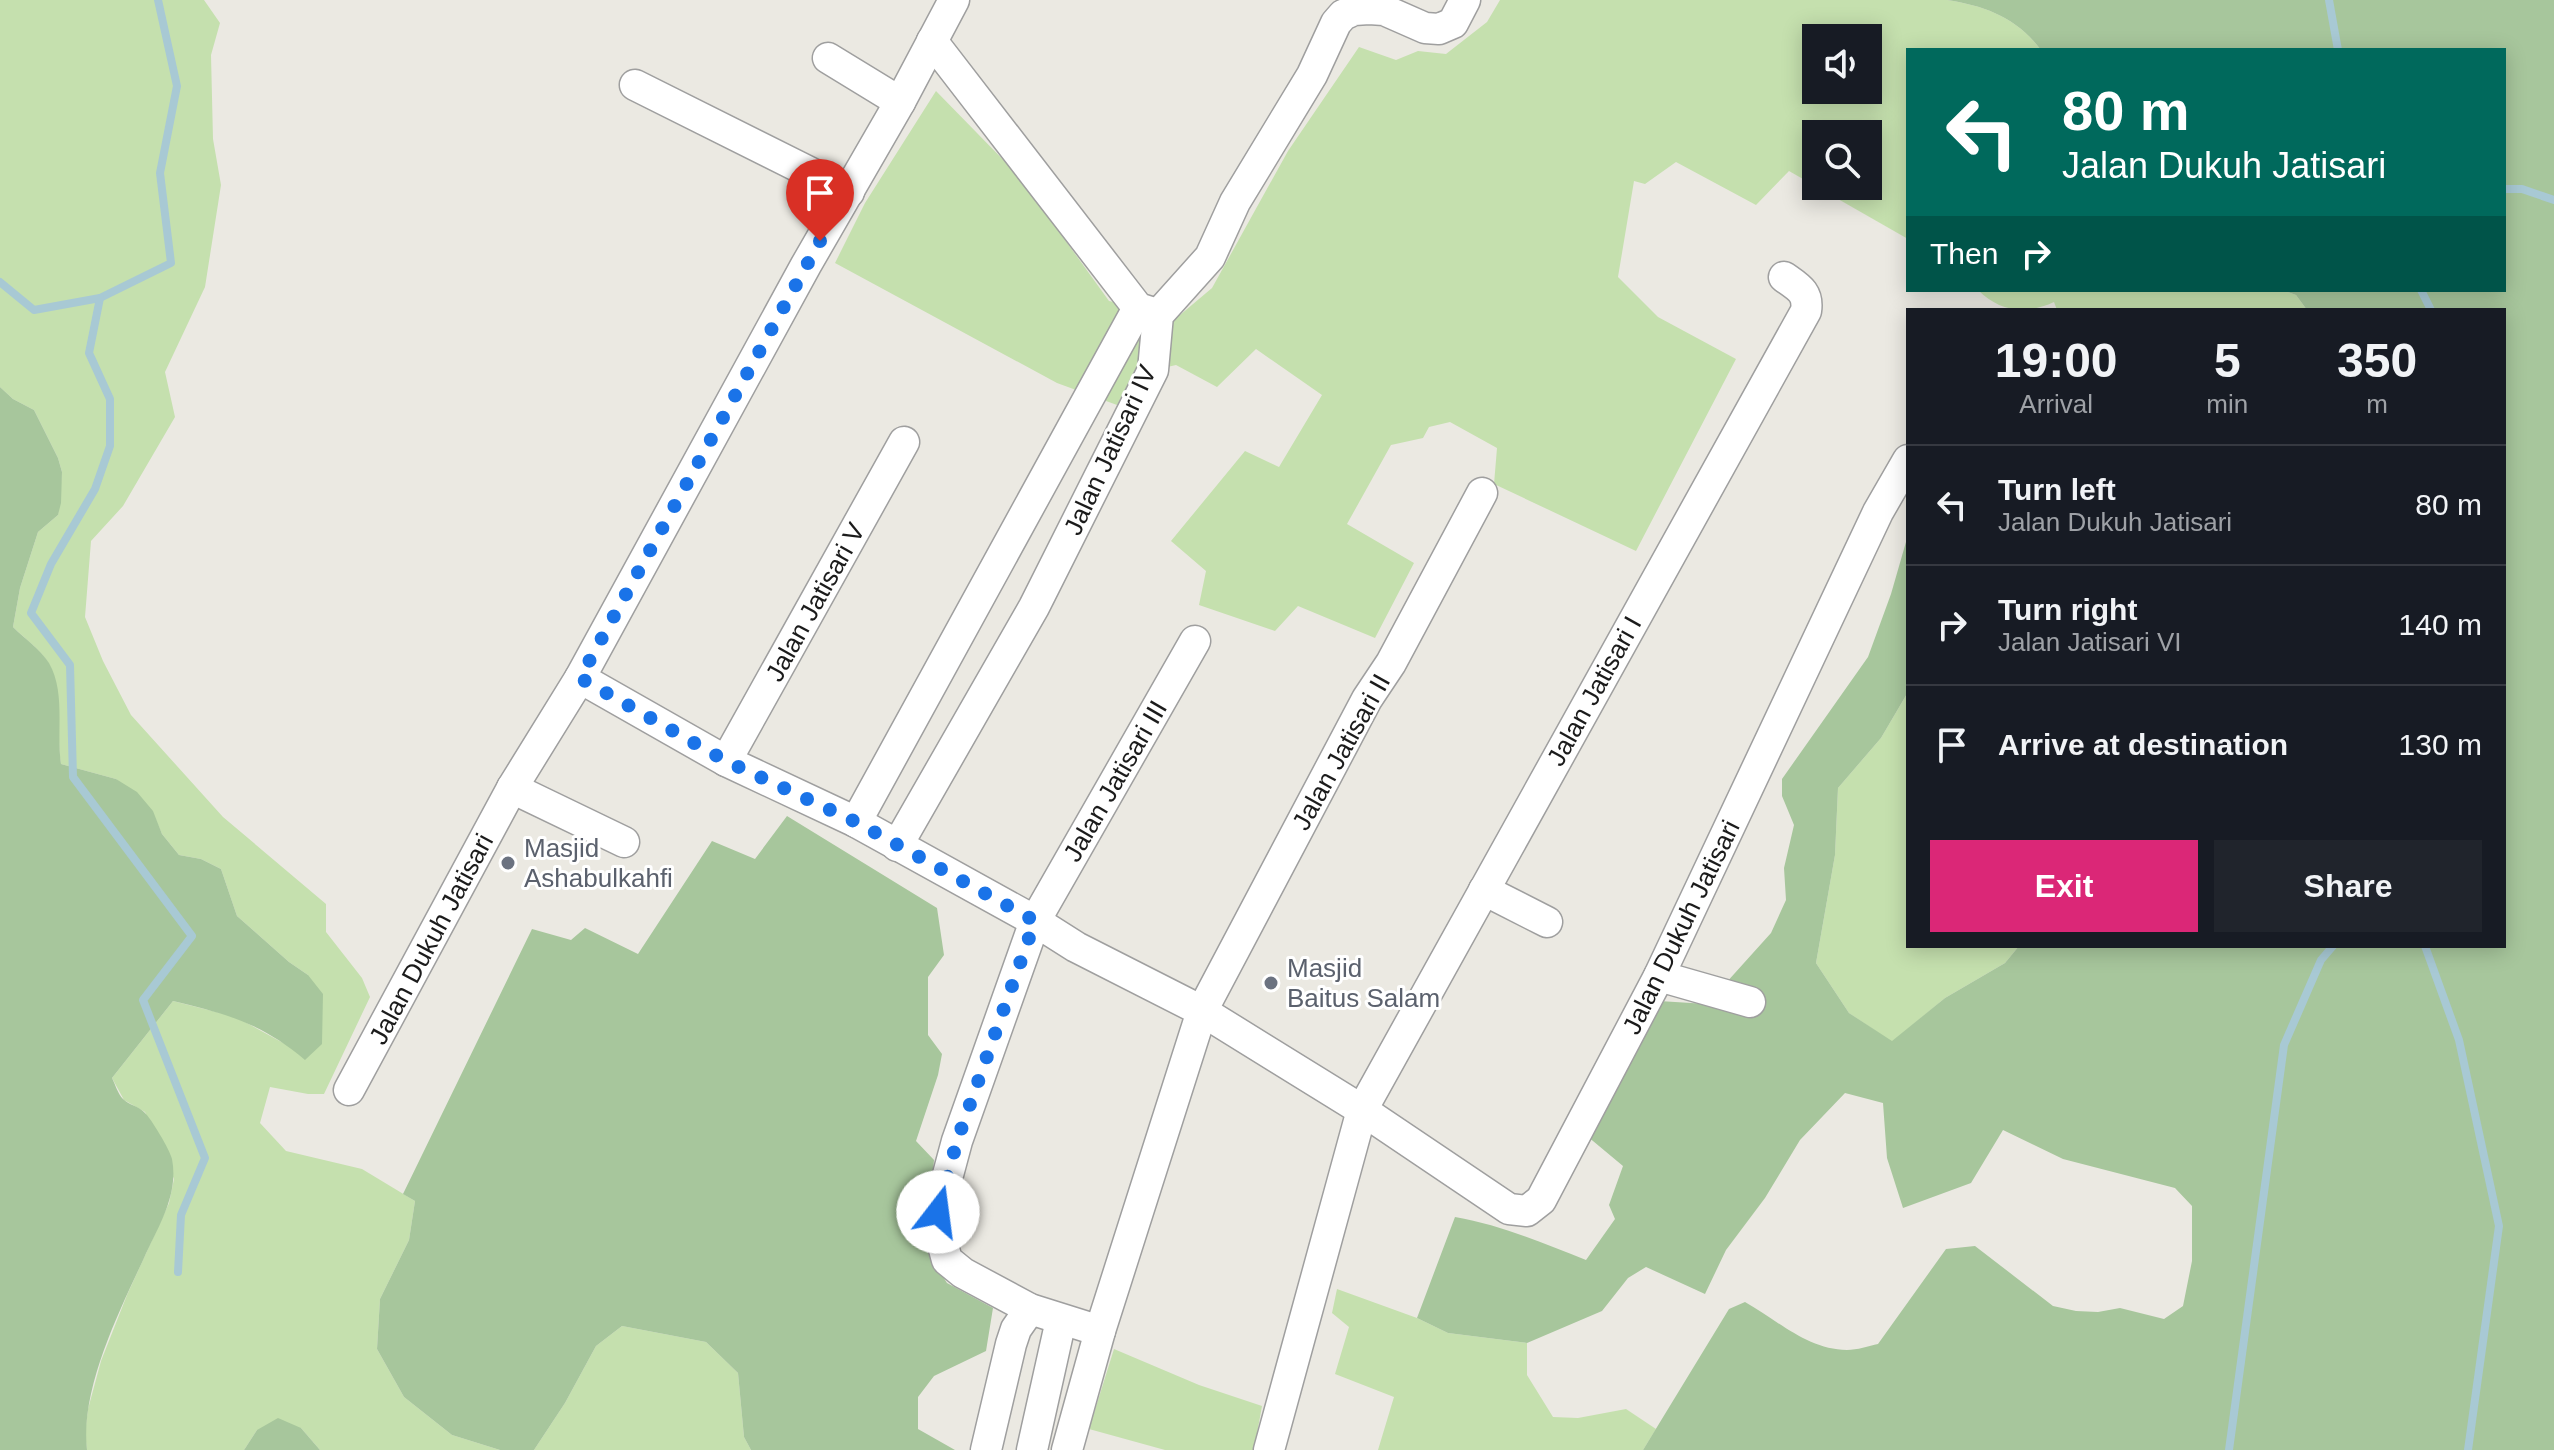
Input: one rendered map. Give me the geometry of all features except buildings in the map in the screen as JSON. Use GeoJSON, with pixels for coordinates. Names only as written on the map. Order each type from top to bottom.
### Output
{"type":"FeatureCollection","features":[{"type":"Feature","properties":{"kind":"street"},"geometry":{"type":"LineString","coordinates":[[856,822],[1148,312],[1210,257],[1235,202],[1312,75],[1343,15],[1354,10],[1384,10],[1425,28],[1439,29],[1453,23],[1465,0]]}},
{"type":"Feature","properties":{"kind":"street"},"geometry":{"type":"LineString","coordinates":[[580,678],[900,102],[932,41],[941,5]]}},
{"type":"Feature","properties":{"kind":"street"},"geometry":{"type":"LineString","coordinates":[[932,41],[1148,312]]}},
{"type":"Feature","properties":{"kind":"street"},"geometry":{"type":"LineString","coordinates":[[828,58],[900,102]]}},
{"type":"Feature","properties":{"kind":"street"},"geometry":{"type":"LineString","coordinates":[[635,85],[849,192]]}},
{"type":"Feature","properties":{"kind":"street","name":"Jalan Jatisari I"},"geometry":{"type":"LineString","coordinates":[[1362,1110],[1806,311],[1804,292],[1784,277]]}},
{"type":"Feature","properties":{"kind":"street","name":"Jalan Jatisari IV"},"geometry":{"type":"LineString","coordinates":[[897,846],[1034,607],[1153,370],[1148,312]]}},
{"type":"Feature","properties":{"kind":"street","name":"Jalan Jatisari V"},"geometry":{"type":"LineString","coordinates":[[726,761],[904,442]]}},
{"type":"Feature","properties":{"kind":"street","name":"Jalan Dukuh Jatisari"},"geometry":{"type":"LineString","coordinates":[[349,1090],[512,788],[580,678],[726,761],[856,822],[1076,947],[1202,1011],[1362,1110],[1509,1209],[1527,1211],[1541,1200],[1659,976],[1878,512],[1906,463]]}},
{"type":"Feature","properties":{"kind":"street","name":"Jalan Jatisari II"},"geometry":{"type":"LineString","coordinates":[[1202,1011],[1367,699],[1391,663],[1482,493]]}},
{"type":"Feature","properties":{"kind":"street","name":"Jalan Jatisari III"},"geometry":{"type":"LineString","coordinates":[[1035,921],[1195,641]]}},
{"type":"Feature","properties":{"kind":"street"},"geometry":{"type":"LineString","coordinates":[[512,788],[624,842]]}},
{"type":"Feature","properties":{"kind":"street"},"geometry":{"type":"LineString","coordinates":[[1484,890],[1547,922]]}},
{"type":"Feature","properties":{"kind":"street"},"geometry":{"type":"LineString","coordinates":[[1035,921],[957,1141],[938,1212],[938,1227],[947,1260],[963,1273],[1030,1309],[1100,1331]]}},
{"type":"Feature","properties":{"kind":"street"},"geometry":{"type":"LineString","coordinates":[[1659,976],[1750,1002]]}},
{"type":"Feature","properties":{"kind":"street"},"geometry":{"type":"LineString","coordinates":[[1067,1450],[1100,1331],[1202,1011]]}},
{"type":"Feature","properties":{"kind":"street"},"geometry":{"type":"LineString","coordinates":[[1269,1450],[1362,1110]]}},
{"type":"Feature","properties":{"kind":"street"},"geometry":{"type":"LineString","coordinates":[[986,1450],[1011,1344],[1016,1329],[1030,1309]]}},
{"type":"Feature","properties":{"kind":"street"},"geometry":{"type":"LineString","coordinates":[[1032,1450],[1061,1320]]}},
{"type":"Feature","properties":{"kind":"green space"},"geometry":{"type":"Polygon","coordinates":[[[0,0],[204,0],[220,23],[211,55],[213,139],[221,185],[205,287],[165,372],[175,417],[123,506],[91,541],[85,617],[103,661],[131,715],[223,817],[326,904],[326,932],[362,978],[370,997],[324,1094],[270,1087],[260,1123],[286,1151],[362,1169],[415,1201],[409,1240],[380,1299],[377,1349],[404,1397],[452,1435],[500,1450],[320,1450],[301,1428],[257,1430],[244,1450],[87,1450],[85,1433],[88,1409],[101,1361],[169,1203],[174,1179],[145,1112],[124,1100],[112,1078],[173,1001],[236,1017],[287,1045],[308,975],[237,916],[221,869],[201,859],[179,855],[162,834],[152,811],[116,779],[61,764],[57,694],[51,668],[42,654],[13,627],[20,588],[38,532],[58,515],[62,472],[34,410],[13,399],[0,387],[0,0]]]}},
{"type":"Feature","properties":{"kind":"green space"},"geometry":{"type":"Polygon","coordinates":[[[1500,0],[1947,0],[2000,15],[2022,30],[2039,48],[1906,48],[1906,238],[1840,200],[1882,200],[1882,120],[1802,120],[1802,178],[1789,171],[1756,205],[1676,162],[1645,184],[1634,181],[1618,277],[1658,317],[1736,359],[1636,551],[1494,484],[1497,448],[1450,422],[1429,427],[1423,438],[1391,445],[1347,524],[1414,563],[1375,638],[1298,606],[1275,631],[1199,605],[1206,571],[1171,541],[1245,451],[1279,467],[1322,395],[1256,349],[1217,387],[1176,365],[1133,375],[1117,405],[1057,383],[835,263],[865,203],[936,91],[1019,176],[1109,301],[1180,315],[1212,288],[1288,151],[1359,47],[1396,60],[1418,51],[1446,54],[1487,22],[1500,0]]]}},
{"type":"Feature","properties":{"kind":"green space"},"geometry":{"type":"Polygon","coordinates":[[[1947,0],[2554,0],[2554,1450],[1643,1450],[1729,1309],[1745,1302],[1793,1333],[1819,1345],[1847,1350],[1867,1347],[1878,1344],[1946,1249],[1975,1246],[2053,1306],[2098,1312],[2120,1308],[2164,1319],[2183,1306],[2192,1261],[2192,1206],[2175,1188],[2063,1159],[2003,1130],[1971,1183],[1903,1208],[1887,1158],[1883,1103],[1845,1093],[1800,1140],[1765,1198],[1726,1250],[1705,1294],[1646,1267],[1628,1278],[1602,1311],[1527,1343],[1448,1333],[1417,1318],[1455,1217],[1505,1230],[1586,1260],[1615,1219],[1609,1205],[1623,1166],[1587,1136],[1659,1001],[1707,1004],[1771,933],[1786,900],[1784,868],[1794,825],[1782,796],[1782,779],[1868,657],[1906,542],[1906,695],[1881,738],[1838,788],[1835,855],[1816,963],[1849,1013],[1892,1041],[1945,998],[2005,963],[2017,948],[2506,948],[2506,308],[2306,308],[2296,295],[2288,292],[2506,292],[2506,48],[2039,48],[2011,22],[1975,6],[1947,0]]]}},
{"type":"Feature","properties":{"kind":"green space"},"geometry":{"type":"Polygon","coordinates":[[[1980,292],[2288,292],[2296,295],[2306,308],[2056,308],[2054,302],[2037,308],[2009,308],[1980,292]]]}},
{"type":"Feature","properties":{"kind":"green space"},"geometry":{"type":"Polygon","coordinates":[[[0,387],[13,399],[34,410],[62,472],[58,515],[38,532],[20,588],[13,627],[42,653],[54,675],[59,699],[61,764],[116,779],[137,792],[153,811],[162,834],[179,855],[201,859],[221,869],[237,916],[308,975],[323,994],[322,1044],[305,1060],[258,1028],[210,1010],[173,1001],[112,1078],[121,1097],[144,1112],[164,1142],[172,1159],[173,1185],[161,1223],[124,1302],[95,1377],[86,1426],[87,1450],[0,1450],[0,387]]]}},
{"type":"Feature","properties":{"kind":"green space"},"geometry":{"type":"Polygon","coordinates":[[[1906,695],[1906,948],[2017,948],[2005,963],[1945,998],[1892,1042],[1849,1013],[1816,963],[1835,855],[1838,788],[1881,738],[1906,695]]]}},
{"type":"Feature","properties":{"kind":"green space"},"geometry":{"type":"Polygon","coordinates":[[[787,816],[937,908],[944,955],[928,977],[928,1035],[942,1054],[916,1141],[934,1160],[926,1250],[947,1283],[993,1308],[986,1351],[934,1376],[918,1397],[918,1429],[955,1450],[751,1450],[744,1437],[738,1373],[706,1342],[622,1326],[596,1346],[565,1403],[534,1450],[500,1450],[452,1435],[404,1397],[377,1349],[380,1299],[409,1240],[415,1201],[403,1194],[532,929],[571,940],[585,928],[638,954],[712,841],[755,859],[787,816]]]}},
{"type":"Feature","properties":{"kind":"green space"},"geometry":{"type":"Polygon","coordinates":[[[1337,1289],[1417,1318],[1448,1333],[1527,1343],[1527,1375],[1553,1417],[1578,1418],[1626,1409],[1656,1429],[1643,1450],[1378,1450],[1394,1397],[1335,1374],[1349,1327],[1332,1313],[1337,1289]]]}},
{"type":"Feature","properties":{"kind":"green space"},"geometry":{"type":"Polygon","coordinates":[[[622,1326],[706,1342],[738,1373],[744,1437],[751,1450],[534,1450],[565,1403],[596,1346],[622,1326]]]}},
{"type":"Feature","properties":{"kind":"green space"},"geometry":{"type":"Polygon","coordinates":[[[1114,1349],[1199,1385],[1262,1406],[1254,1450],[1165,1450],[1089,1429],[1114,1349]]]}},
{"type":"Feature","properties":{"kind":"green space"},"geometry":{"type":"Polygon","coordinates":[[[278,1418],[301,1428],[320,1450],[244,1450],[257,1430],[278,1418]]]}},
{"type":"Feature","properties":{"kind":"waterway"},"geometry":{"type":"LineString","coordinates":[[158,0],[177,86],[160,173],[171,263],[100,298],[89,353],[110,399],[110,446],[95,489],[51,564],[31,613],[70,665],[73,777],[192,936],[143,1000],[205,1158],[181,1215],[178,1272]]}},
{"type":"Feature","properties":{"kind":"waterway"},"geometry":{"type":"LineString","coordinates":[[2329,0],[2338,48]]}},
{"type":"Feature","properties":{"kind":"waterway"},"geometry":{"type":"LineString","coordinates":[[2506,189],[2522,189],[2554,200]]}},
{"type":"Feature","properties":{"kind":"waterway"},"geometry":{"type":"LineString","coordinates":[[0,282],[34,310],[100,298]]}},
{"type":"Feature","properties":{"kind":"waterway"},"geometry":{"type":"LineString","coordinates":[[2422,292],[2430,308]]}},
{"type":"Feature","properties":{"kind":"waterway"},"geometry":{"type":"LineString","coordinates":[[2229,1450],[2284,1045],[2321,960],[2331,948]]}},
{"type":"Feature","properties":{"kind":"waterway"},"geometry":{"type":"LineString","coordinates":[[2426,948],[2459,1040],[2499,1226],[2468,1450]]}},
{"type":"Feature","properties":{"kind":"place","name":"Masjid Ashabulkahfi"},"geometry":{"type":"Point","coordinates":[508,863]}},
{"type":"Feature","properties":{"kind":"place","name":"Masjid Baitus Salam"},"geometry":{"type":"Point","coordinates":[1271,983]}},
{"type":"Feature","properties":{"kind":"route"},"geometry":{"type":"LineString","coordinates":[[820,241],[580,678],[726,761],[856,822],[1035,921],[957,1141],[938,1212]]}}]}
